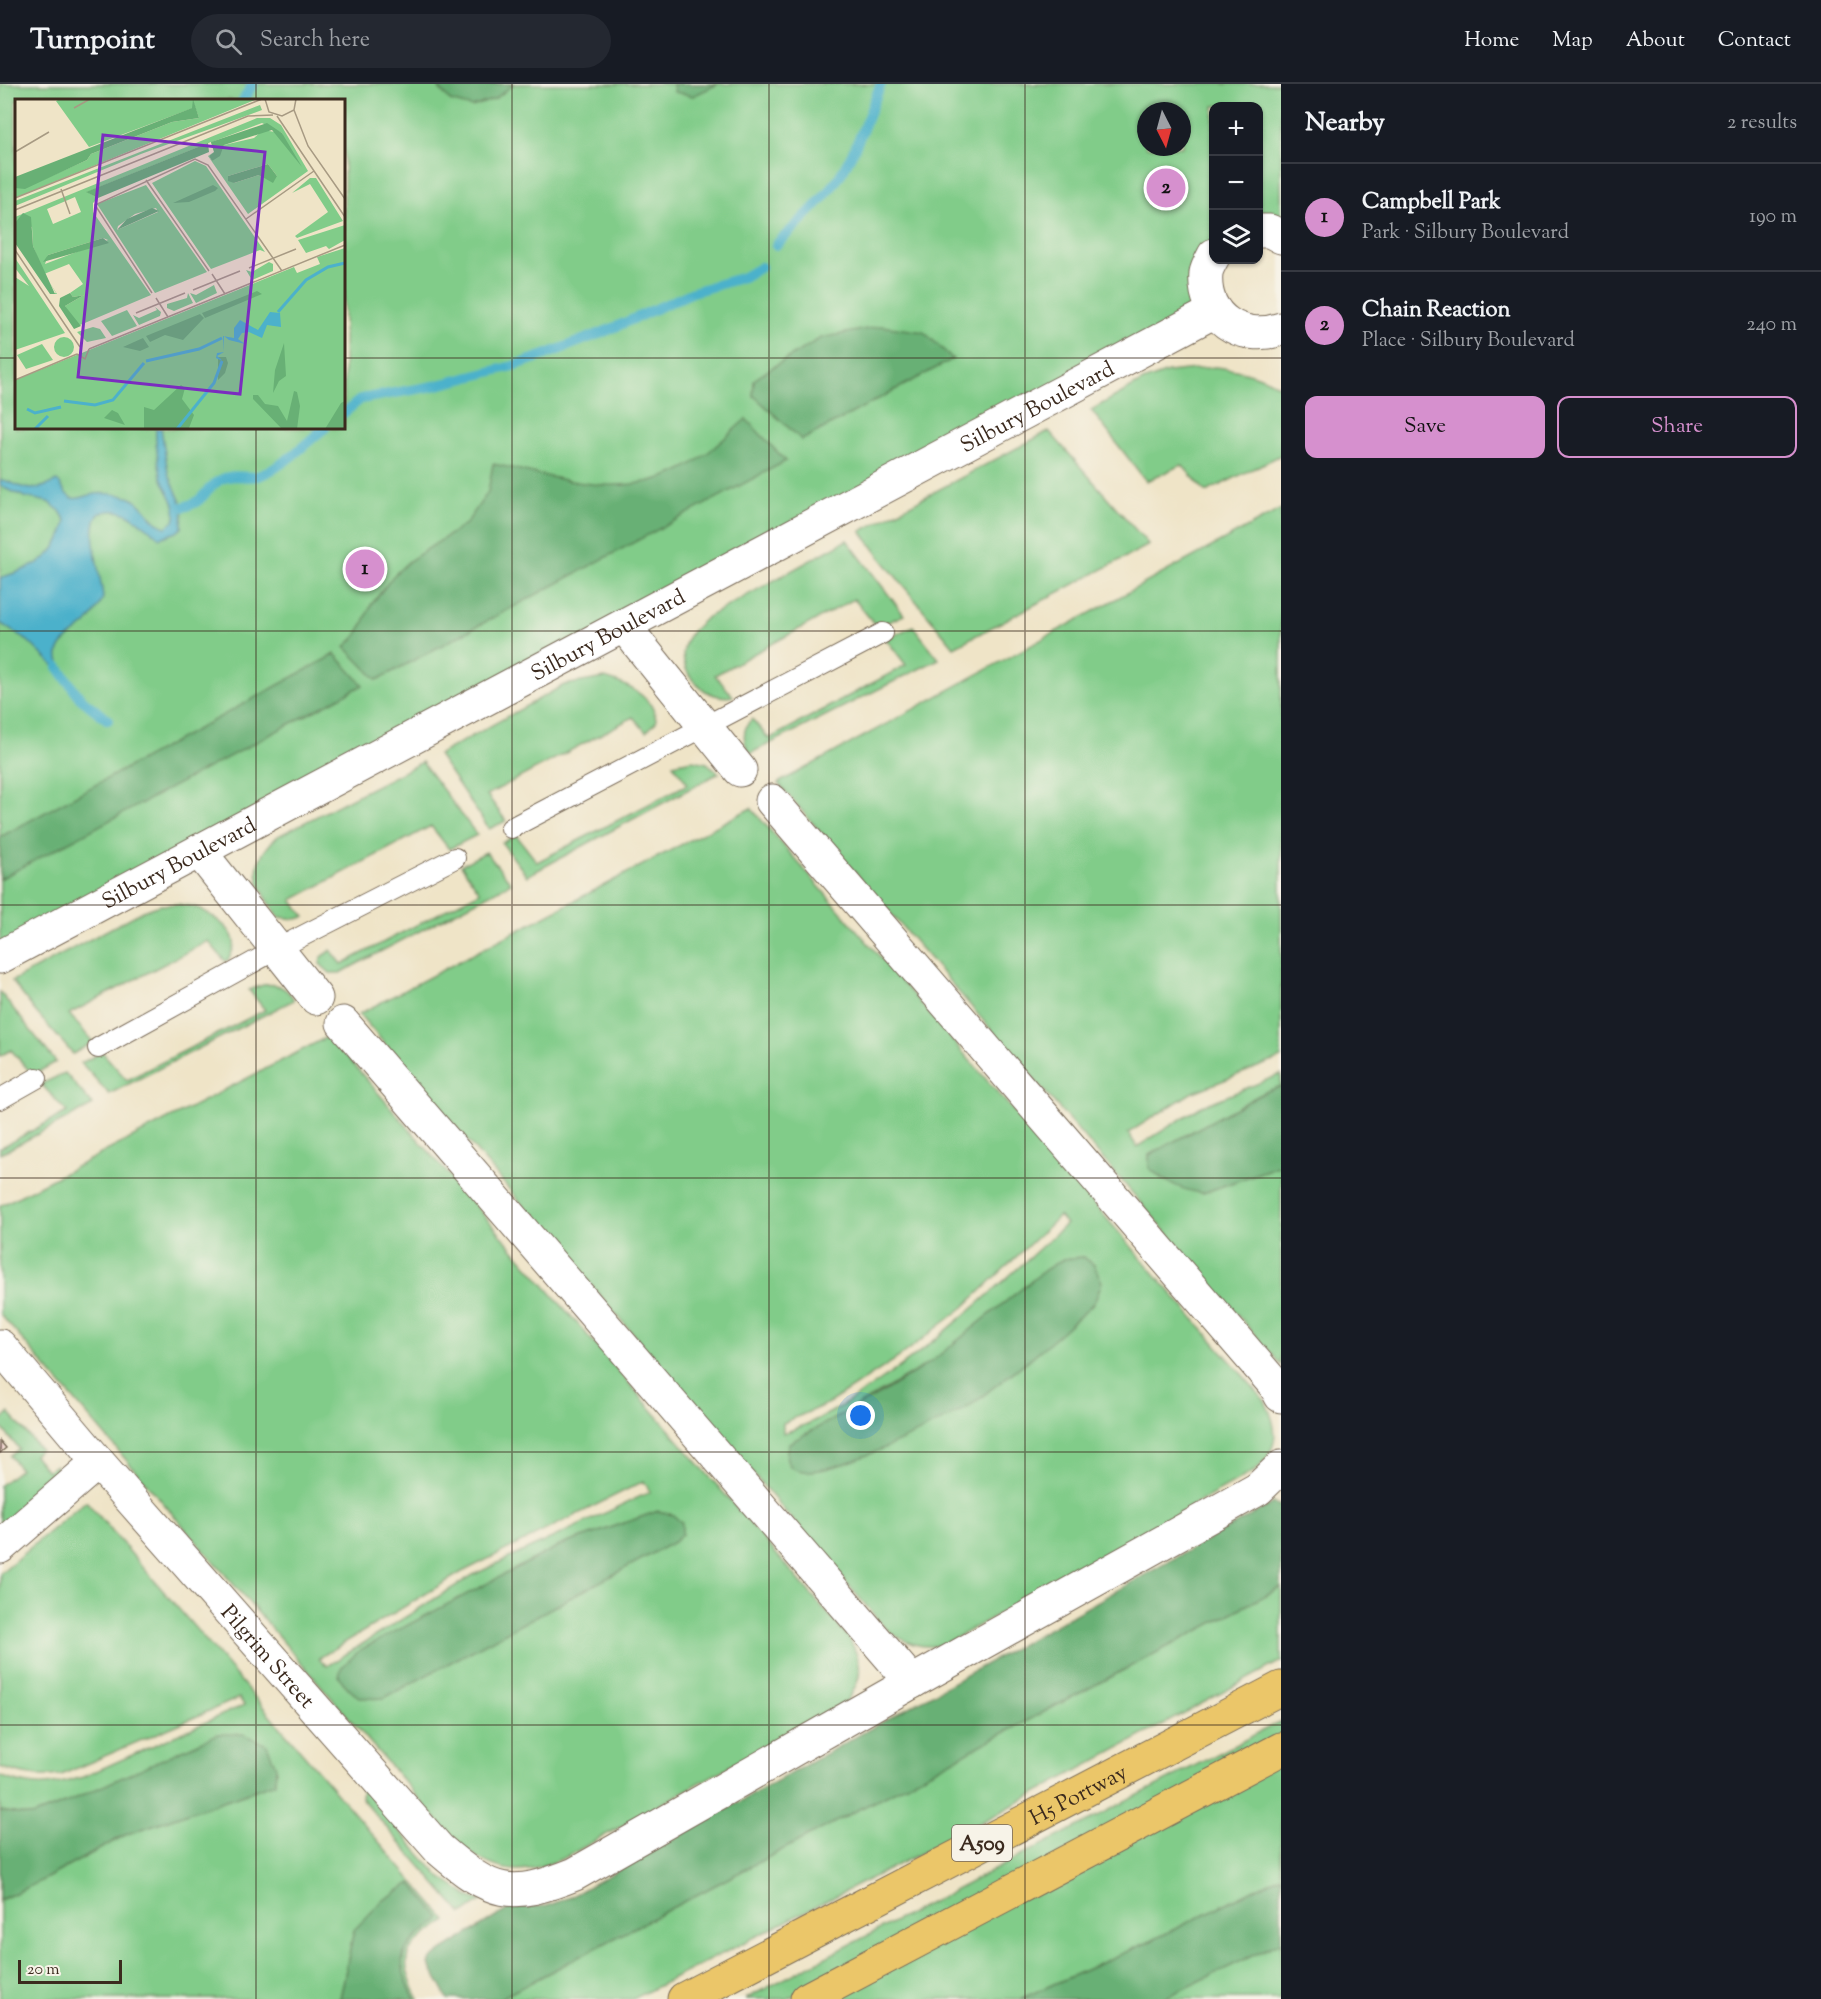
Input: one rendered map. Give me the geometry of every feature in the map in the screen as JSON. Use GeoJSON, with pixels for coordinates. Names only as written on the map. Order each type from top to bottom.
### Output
{"type":"FeatureCollection","features":[{"type":"Feature","properties":{"kind":"main road","name":"H5 Portway"},"geometry":{"type":"LineString","coordinates":[[684,1999],[1281,1688]]}},
{"type":"Feature","properties":{"kind":"main road","name":"A509"},"geometry":{"type":"LineString","coordinates":[[807,1999],[1281,1749]]}},
{"type":"Feature","properties":{"kind":"street"},"geometry":{"type":"LineString","coordinates":[[1263,231],[1270,231],[1281,237]]}},
{"type":"Feature","properties":{"kind":"street"},"geometry":{"type":"LineString","coordinates":[[1210,264],[1206,271],[1207,289],[1215,310],[1228,324],[1246,333],[1262,334],[1281,329]]}},
{"type":"Feature","properties":{"kind":"street","name":"Silbury Boulevard"},"geometry":{"type":"LineString","coordinates":[[0,957],[1215,310]]}},
{"type":"Feature","properties":{"kind":"street"},"geometry":{"type":"LineString","coordinates":[[624,626],[740,770]]}},
{"type":"Feature","properties":{"kind":"street"},"geometry":{"type":"LineString","coordinates":[[772,801],[1275,1385],[1281,1396]]}},
{"type":"Feature","properties":{"kind":"street"},"geometry":{"type":"LineString","coordinates":[[199,851],[316,998]]}},
{"type":"Feature","properties":{"kind":"street"},"geometry":{"type":"LineString","coordinates":[[343,1023],[912,1682]]}},
{"type":"Feature","properties":{"kind":"street","name":"Pilgrim Street"},"geometry":{"type":"LineString","coordinates":[[0,1346],[98,1462],[439,1849],[485,1884],[513,1891],[543,1887],[575,1874],[1258,1489],[1281,1467]]}},
{"type":"Feature","properties":{"kind":"street"},"geometry":{"type":"LineString","coordinates":[[0,1547],[98,1462]]}},
{"type":"Feature","properties":{"kind":"lane"},"geometry":{"type":"LineString","coordinates":[[511,828],[883,633]]}},
{"type":"Feature","properties":{"kind":"lane"},"geometry":{"type":"LineString","coordinates":[[98,1048],[277,949],[455,858]]}},
{"type":"Feature","properties":{"kind":"lane"},"geometry":{"type":"LineString","coordinates":[[0,1099],[37,1078]]}},
{"type":"Feature","properties":{"kind":"green space"},"geometry":{"type":"Polygon","coordinates":[[[0,84],[1281,84],[1281,237],[1263,232],[1263,102],[1209,102],[1209,264],[1213,264],[1211,302],[0,957],[0,84]]]}},
{"type":"Feature","properties":{"kind":"green space"},"geometry":{"type":"Polygon","coordinates":[[[439,84],[514,84],[495,99],[472,107],[450,101],[439,88],[439,84]]]}},
{"type":"Feature","properties":{"kind":"green space"},"geometry":{"type":"Polygon","coordinates":[[[673,84],[718,84],[693,96],[674,92],[673,84]]]}},
{"type":"Feature","properties":{"kind":"green space"},"geometry":{"type":"Polygon","coordinates":[[[882,326],[924,332],[953,359],[802,440],[753,395],[754,380],[821,338],[882,326]]]}},
{"type":"Feature","properties":{"kind":"green space"},"geometry":{"type":"Polygon","coordinates":[[[1215,367],[1250,373],[1281,387],[1281,455],[1206,492],[1182,465],[1146,481],[1091,410],[1143,381],[1168,372],[1215,367]]]}},
{"type":"Feature","properties":{"kind":"green space"},"geometry":{"type":"Polygon","coordinates":[[[746,419],[786,461],[377,680],[345,647],[356,636],[371,605],[393,576],[409,561],[466,524],[488,492],[493,464],[587,484],[634,484],[657,479],[690,465],[746,419]]]}},
{"type":"Feature","properties":{"kind":"green space"},"geometry":{"type":"Polygon","coordinates":[[[1049,431],[1149,545],[954,647],[861,531],[1049,431]]]}},
{"type":"Feature","properties":{"kind":"green space"},"geometry":{"type":"Polygon","coordinates":[[[1281,509],[1281,1058],[1191,1093],[1128,1133],[1137,1147],[1200,1107],[1281,1074],[1281,1086],[1265,1092],[1149,1155],[1149,1167],[1163,1180],[1203,1193],[1281,1165],[1281,1365],[778,783],[1281,509]]]}},
{"type":"Feature","properties":{"kind":"green space"},"geometry":{"type":"Polygon","coordinates":[[[847,540],[904,615],[877,627],[854,599],[715,675],[733,696],[714,695],[705,691],[690,677],[683,658],[684,648],[692,631],[706,618],[847,540]]]}},
{"type":"Feature","properties":{"kind":"green space"},"geometry":{"type":"Polygon","coordinates":[[[913,626],[939,659],[751,753],[744,736],[746,727],[752,719],[769,739],[906,665],[886,639],[913,626]]]}},
{"type":"Feature","properties":{"kind":"green space"},"geometry":{"type":"Polygon","coordinates":[[[335,654],[363,685],[0,879],[0,837],[335,654]]]}},
{"type":"Feature","properties":{"kind":"green space"},"geometry":{"type":"Polygon","coordinates":[[[605,678],[630,688],[645,699],[655,713],[656,722],[646,732],[633,717],[487,795],[506,821],[489,829],[438,755],[564,685],[605,678]]]}},
{"type":"Feature","properties":{"kind":"green space"},"geometry":{"type":"Polygon","coordinates":[[[692,760],[707,763],[719,773],[527,876],[502,843],[516,835],[537,862],[688,784],[673,764],[692,760]]]}},
{"type":"Feature","properties":{"kind":"green space"},"geometry":{"type":"Polygon","coordinates":[[[422,762],[477,835],[449,849],[431,826],[292,900],[305,917],[296,919],[279,917],[265,895],[258,876],[261,857],[267,847],[278,836],[422,762]]]}},
{"type":"Feature","properties":{"kind":"green space"},"geometry":{"type":"Polygon","coordinates":[[[751,808],[1265,1401],[1275,1430],[1273,1446],[1263,1463],[1255,1471],[943,1645],[927,1646],[906,1641],[886,1629],[359,1014],[751,808]],[[1059,1216],[964,1307],[898,1358],[829,1403],[783,1423],[783,1433],[809,1423],[845,1404],[905,1363],[976,1306],[1066,1224],[1059,1216]],[[1083,1257],[1063,1259],[1045,1270],[931,1362],[838,1417],[968,1407],[1029,1360],[1094,1302],[1094,1265],[1083,1257]]]}},
{"type":"Feature","properties":{"kind":"green space"},"geometry":{"type":"Polygon","coordinates":[[[486,852],[511,883],[340,973],[330,973],[320,964],[321,958],[331,950],[342,964],[480,892],[461,865],[486,852]]]}},
{"type":"Feature","properties":{"kind":"green space"},"geometry":{"type":"Polygon","coordinates":[[[176,904],[200,909],[229,930],[234,944],[228,960],[225,961],[208,941],[69,1014],[93,1042],[73,1054],[12,981],[143,911],[160,905],[176,904]]]}},
{"type":"Feature","properties":{"kind":"green space"},"geometry":{"type":"Polygon","coordinates":[[[263,985],[281,987],[294,1000],[109,1094],[81,1063],[102,1052],[127,1080],[265,1010],[249,990],[263,985]]]}},
{"type":"Feature","properties":{"kind":"green space"},"geometry":{"type":"Polygon","coordinates":[[[0,992],[56,1062],[33,1075],[11,1050],[0,1056],[0,992]]]}},
{"type":"Feature","properties":{"kind":"green space"},"geometry":{"type":"Polygon","coordinates":[[[329,1036],[849,1638],[857,1655],[860,1670],[853,1692],[847,1701],[566,1857],[549,1864],[521,1870],[508,1869],[483,1861],[456,1842],[0,1314],[0,1206],[329,1036]],[[644,1481],[462,1572],[319,1658],[327,1666],[473,1575],[650,1492],[644,1481]],[[658,1511],[559,1546],[360,1650],[384,1698],[674,1542],[682,1534],[658,1511]]]}},
{"type":"Feature","properties":{"kind":"green space"},"geometry":{"type":"Polygon","coordinates":[[[65,1073],[93,1105],[0,1154],[0,1148],[67,1112],[41,1084],[65,1073]]]}},
{"type":"Feature","properties":{"kind":"green space"},"geometry":{"type":"Polygon","coordinates":[[[1281,1086],[1281,1165],[1203,1193],[1174,1185],[1149,1168],[1149,1155],[1265,1092],[1281,1086]]]}},
{"type":"Feature","properties":{"kind":"green space"},"geometry":{"type":"Polygon","coordinates":[[[1083,1257],[1094,1265],[1102,1282],[1095,1301],[1021,1366],[966,1408],[895,1444],[861,1458],[829,1468],[803,1471],[788,1464],[789,1443],[883,1392],[931,1362],[1045,1270],[1063,1259],[1083,1257]]]}},
{"type":"Feature","properties":{"kind":"green space"},"geometry":{"type":"Polygon","coordinates":[[[9,1413],[40,1449],[34,1455],[47,1471],[56,1465],[57,1478],[0,1529],[0,1485],[20,1469],[10,1456],[19,1449],[0,1426],[0,1421],[9,1413]]]}},
{"type":"Feature","properties":{"kind":"green space"},"geometry":{"type":"Polygon","coordinates":[[[86,1501],[447,1921],[423,1937],[409,1952],[407,1971],[419,1999],[415,1999],[406,1981],[402,1965],[406,1950],[420,1934],[354,1930],[340,1999],[0,1999],[0,1900],[43,1880],[127,1834],[275,1783],[63,1804],[32,1816],[0,1811],[0,1776],[32,1785],[51,1785],[83,1777],[244,1705],[239,1698],[61,1775],[30,1775],[0,1767],[0,1573],[86,1501]]]}},
{"type":"Feature","properties":{"kind":"green space"},"geometry":{"type":"Polygon","coordinates":[[[1273,1503],[1281,1506],[1281,1587],[499,1999],[448,1999],[429,1964],[431,1959],[510,1908],[547,1906],[570,1897],[1273,1503]]]}},
{"type":"Feature","properties":{"kind":"green space"},"geometry":{"type":"Polygon","coordinates":[[[658,1511],[673,1515],[682,1523],[682,1534],[674,1542],[384,1698],[358,1696],[339,1677],[341,1668],[360,1650],[559,1546],[658,1511]]]}},
{"type":"Feature","properties":{"kind":"green space"},"geometry":{"type":"Polygon","coordinates":[[[1281,1587],[1281,1661],[976,1825],[633,1999],[499,1999],[1281,1587]]]}},
{"type":"Feature","properties":{"kind":"green space"},"geometry":{"type":"Polygon","coordinates":[[[1281,1721],[1281,1738],[787,1999],[745,1999],[1281,1721]]]}},
{"type":"Feature","properties":{"kind":"green space"},"geometry":{"type":"Polygon","coordinates":[[[218,1734],[243,1734],[267,1745],[276,1767],[275,1783],[127,1834],[43,1880],[0,1900],[0,1811],[32,1816],[218,1734]]]}},
{"type":"Feature","properties":{"kind":"green space"},"geometry":{"type":"Polygon","coordinates":[[[1281,1749],[1281,1876],[1151,1941],[1020,1999],[807,1999],[1281,1749]]]}},
{"type":"Feature","properties":{"kind":"green space"},"geometry":{"type":"Polygon","coordinates":[[[362,1788],[440,1877],[468,1896],[481,1901],[462,1914],[361,1798],[362,1788]]]}},
{"type":"Feature","properties":{"kind":"green space"},"geometry":{"type":"Polygon","coordinates":[[[1281,1876],[1281,1942],[1162,1999],[1020,1999],[1151,1941],[1281,1876]]]}},
{"type":"Feature","properties":{"kind":"green space"},"geometry":{"type":"Polygon","coordinates":[[[411,1883],[441,1919],[410,1944],[402,1961],[407,1983],[415,1999],[340,1999],[354,1930],[382,1901],[411,1883]]]}},
{"type":"Feature","properties":{"kind":"green space"},"geometry":{"type":"Polygon","coordinates":[[[1281,1942],[1281,1999],[1162,1999],[1281,1942]]]}},
{"type":"Feature","properties":{"kind":"water"},"geometry":{"type":"Polygon","coordinates":[[[156,429],[161,429],[168,472],[183,507],[182,528],[160,538],[124,513],[108,511],[99,514],[95,521],[94,542],[103,598],[87,623],[61,646],[58,652],[60,665],[56,668],[28,641],[0,623],[0,578],[24,570],[43,560],[57,545],[66,521],[60,511],[48,502],[25,497],[6,489],[0,485],[0,480],[29,489],[43,487],[57,481],[69,497],[74,498],[111,494],[131,498],[157,522],[166,527],[174,521],[175,509],[161,476],[156,429]]]}},
{"type":"Feature","properties":{"kind":"building"},"geometry":{"type":"Polygon","coordinates":[[[0,1441],[6,1448],[0,1453],[0,1441]]]}},
{"type":"Feature","properties":{"kind":"waterway"},"geometry":{"type":"LineString","coordinates":[[244,99],[253,84]]}},
{"type":"Feature","properties":{"kind":"waterway"},"geometry":{"type":"LineString","coordinates":[[776,245],[817,204],[839,177],[857,143],[881,84]]}},
{"type":"Feature","properties":{"kind":"waterway"},"geometry":{"type":"LineString","coordinates":[[345,412],[361,399],[434,386],[513,366],[545,355],[611,329],[693,292],[744,277],[761,267]]}},
{"type":"Feature","properties":{"kind":"waterway"},"geometry":{"type":"LineString","coordinates":[[183,507],[196,502],[220,480],[235,476],[251,477],[270,471],[324,429]]}},
{"type":"Feature","properties":{"kind":"waterway"},"geometry":{"type":"LineString","coordinates":[[58,667],[80,698],[108,720]]}},
{"type":"Feature","properties":{"kind":"place","name":"Chain Reaction"},"geometry":{"type":"Point","coordinates":[1166,188]}},
{"type":"Feature","properties":{"kind":"place","name":"Campbell Park"},"geometry":{"type":"Point","coordinates":[365,569]}}]}
